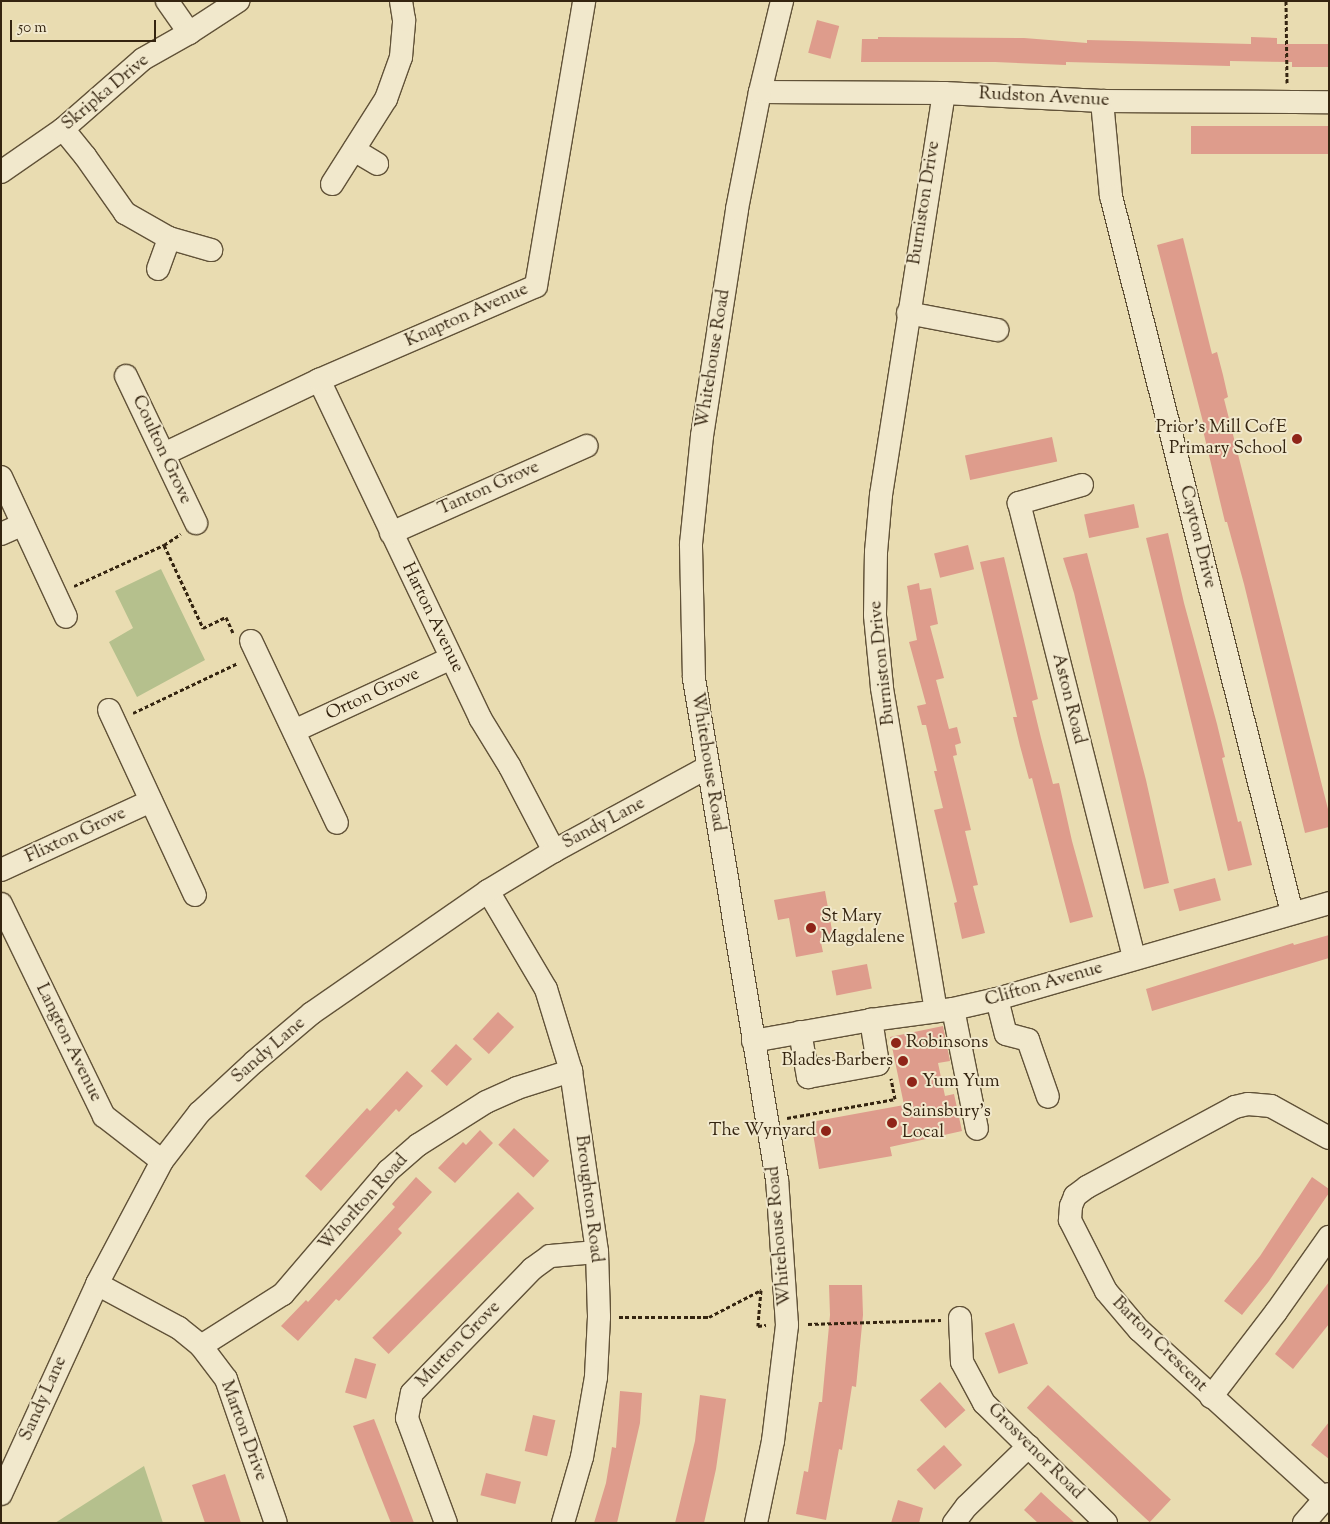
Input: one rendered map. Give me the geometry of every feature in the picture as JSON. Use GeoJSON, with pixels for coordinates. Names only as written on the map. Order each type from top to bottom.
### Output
{"type":"FeatureCollection","features":[{"type":"Feature","properties":{"kind":"street"},"geometry":{"type":"LineString","coordinates":[[167,1],[189,33]]}},
{"type":"Feature","properties":{"kind":"street","name":"Skripka Drive"},"geometry":{"type":"LineString","coordinates":[[1,172],[63,129],[143,60],[238,1]]}},
{"type":"Feature","properties":{"kind":"street"},"geometry":{"type":"LineString","coordinates":[[332,184],[386,99],[401,56],[404,20],[401,1]]}},
{"type":"Feature","properties":{"kind":"street","name":"Knapton Avenue"},"geometry":{"type":"LineString","coordinates":[[164,454],[319,380],[536,286],[584,1]]}},
{"type":"Feature","properties":{"kind":"street","name":"Whitehouse Road"},"geometry":{"type":"LineString","coordinates":[[756,1523],[772,1441],[786,1325],[777,1180],[694,680],[691,544],[707,408],[737,209],[760,92],[782,1]]}},
{"type":"Feature","properties":{"kind":"street","name":"Rudston Avenue"},"geometry":{"type":"LineString","coordinates":[[760,92],[944,93],[1102,101],[1329,102]]}},
{"type":"Feature","properties":{"kind":"street","name":"Burniston Drive"},"geometry":{"type":"LineString","coordinates":[[944,93],[908,313],[881,495],[876,552],[875,615],[882,687],[944,1010],[976,1129]]}},
{"type":"Feature","properties":{"kind":"street","name":"Cayton Drive"},"geometry":{"type":"LineString","coordinates":[[1102,101],[1110,196],[1292,913]]}},
{"type":"Feature","properties":{"kind":"street"},"geometry":{"type":"LineString","coordinates":[[63,129],[85,156],[125,213],[169,238],[211,250]]}},
{"type":"Feature","properties":{"kind":"street"},"geometry":{"type":"LineString","coordinates":[[354,150],[377,164]]}},
{"type":"Feature","properties":{"kind":"street"},"geometry":{"type":"LineString","coordinates":[[158,269],[169,238]]}},
{"type":"Feature","properties":{"kind":"street"},"geometry":{"type":"LineString","coordinates":[[908,313],[997,330]]}},
{"type":"Feature","properties":{"kind":"street","name":"Coulton Grove"},"geometry":{"type":"LineString","coordinates":[[126,376],[196,524]]}},
{"type":"Feature","properties":{"kind":"street","name":"Harton Avenue"},"geometry":{"type":"LineString","coordinates":[[319,380],[480,718],[510,767],[554,851]]}},
{"type":"Feature","properties":{"kind":"street","name":"Tanton Grove"},"geometry":{"type":"LineString","coordinates":[[391,533],[586,446]]}},
{"type":"Feature","properties":{"kind":"street"},"geometry":{"type":"LineString","coordinates":[[1,477],[66,617]]}},
{"type":"Feature","properties":{"kind":"street","name":"Aston Road"},"geometry":{"type":"LineString","coordinates":[[1082,485],[1018,503],[1134,959]]}},
{"type":"Feature","properties":{"kind":"street"},"geometry":{"type":"LineString","coordinates":[[1,534],[23,524]]}},
{"type":"Feature","properties":{"kind":"street"},"geometry":{"type":"LineString","coordinates":[[248,645],[294,731],[337,823]]}},
{"type":"Feature","properties":{"kind":"street","name":"Orton Grove"},"geometry":{"type":"LineString","coordinates":[[294,731],[451,658]]}},
{"type":"Feature","properties":{"kind":"street"},"geometry":{"type":"LineString","coordinates":[[112,716],[195,895]]}},
{"type":"Feature","properties":{"kind":"street","name":"Sandy Lane"},"geometry":{"type":"LineString","coordinates":[[2,1491],[97,1284],[162,1161],[199,1113],[254,1062],[312,1013],[488,891],[554,851],[708,767]]}},
{"type":"Feature","properties":{"kind":"street","name":"Flixton Grove"},"geometry":{"type":"LineString","coordinates":[[1,870],[151,801]]}},
{"type":"Feature","properties":{"kind":"street","name":"Broughton Road"},"geometry":{"type":"LineString","coordinates":[[488,891],[546,989],[571,1071],[597,1252],[599,1317],[596,1377],[584,1448],[563,1523]]}},
{"type":"Feature","properties":{"kind":"street","name":"Clifton Avenue"},"geometry":{"type":"LineString","coordinates":[[753,1041],[871,1020],[944,1010],[997,999],[1329,903]]}},
{"type":"Feature","properties":{"kind":"street","name":"Langton Avenue"},"geometry":{"type":"LineString","coordinates":[[1,904],[9,941],[104,1116],[162,1161]]}},
{"type":"Feature","properties":{"kind":"street"},"geometry":{"type":"LineString","coordinates":[[997,999],[1006,1034],[1028,1040],[1048,1097]]}},
{"type":"Feature","properties":{"kind":"street"},"geometry":{"type":"LineString","coordinates":[[800,1032],[808,1077],[878,1064],[871,1020]]}},
{"type":"Feature","properties":{"kind":"street","name":"Whorlton Road"},"geometry":{"type":"LineString","coordinates":[[201,1346],[283,1294],[388,1171],[418,1145],[486,1102],[517,1088],[571,1071]]}},
{"type":"Feature","properties":{"kind":"street","name":"Barton Crescent"},"geometry":{"type":"LineString","coordinates":[[1327,1496],[1211,1397],[1139,1330],[1106,1291],[1070,1220],[1071,1206],[1075,1196],[1087,1187],[1235,1107],[1248,1104],[1271,1106],[1329,1138]]}},
{"type":"Feature","properties":{"kind":"street"},"geometry":{"type":"LineString","coordinates":[[1211,1397],[1276,1312],[1329,1237]]}},
{"type":"Feature","properties":{"kind":"street","name":"Murton Grove"},"geometry":{"type":"LineString","coordinates":[[446,1523],[407,1418],[412,1393],[532,1269],[550,1256],[597,1252]]}},
{"type":"Feature","properties":{"kind":"street","name":"Marton Drive"},"geometry":{"type":"LineString","coordinates":[[97,1284],[179,1328],[201,1346],[226,1379],[276,1523]]}},
{"type":"Feature","properties":{"kind":"street","name":"Grosvenor Road"},"geometry":{"type":"LineString","coordinates":[[959,1319],[962,1362],[984,1403],[1106,1523]]}},
{"type":"Feature","properties":{"kind":"street"},"geometry":{"type":"LineString","coordinates":[[954,1523],[966,1506],[1029,1446]]}},
{"type":"Feature","properties":{"kind":"street"},"geometry":{"type":"LineString","coordinates":[[1304,1523],[1327,1496]]}},
{"type":"Feature","properties":{"kind":"path"},"geometry":{"type":"LineString","coordinates":[[1286,1],[1287,102]]}},
{"type":"Feature","properties":{"kind":"path"},"geometry":{"type":"LineString","coordinates":[[55,594],[164,545],[196,524]]}},
{"type":"Feature","properties":{"kind":"path"},"geometry":{"type":"LineString","coordinates":[[112,716],[248,645],[226,617],[203,628],[164,545]]}},
{"type":"Feature","properties":{"kind":"path"},"geometry":{"type":"LineString","coordinates":[[599,1317],[709,1317],[762,1290],[758,1326],[959,1319]]}},
{"type":"Feature","properties":{"kind":"green space"},"geometry":{"type":"Polygon","coordinates":[[[161,569],[205,660],[137,697],[109,642],[133,628],[115,591],[161,569]]]}},
{"type":"Feature","properties":{"kind":"green space"},"geometry":{"type":"Polygon","coordinates":[[[144,1466],[163,1523],[55,1523],[144,1466]]]}},
{"type":"Feature","properties":{"kind":"building"},"geometry":{"type":"Polygon","coordinates":[[[817,20],[839,26],[830,59],[808,53],[817,20]]]}},
{"type":"Feature","properties":{"kind":"building"},"geometry":{"type":"Polygon","coordinates":[[[878,37],[1024,38],[1087,43],[1087,40],[1251,44],[1251,37],[1277,38],[1277,44],[1329,44],[1329,67],[1292,67],[1292,62],[1230,61],[1230,66],[1066,62],[1066,65],[995,62],[861,62],[862,39],[878,39],[878,37]]]}},
{"type":"Feature","properties":{"kind":"building"},"geometry":{"type":"Polygon","coordinates":[[[1191,126],[1329,126],[1329,154],[1191,154],[1191,126]]]}},
{"type":"Feature","properties":{"kind":"building"},"geometry":{"type":"Polygon","coordinates":[[[1183,238],[1212,354],[1217,352],[1223,375],[1228,397],[1224,399],[1329,813],[1329,827],[1305,833],[1244,584],[1227,522],[1225,522],[1201,422],[1203,422],[1157,245],[1183,238]]]}},
{"type":"Feature","properties":{"kind":"building"},"geometry":{"type":"Polygon","coordinates":[[[1052,437],[1057,461],[970,480],[965,456],[1052,437]]]}},
{"type":"Feature","properties":{"kind":"building"},"geometry":{"type":"Polygon","coordinates":[[[1134,504],[1139,527],[1089,538],[1084,515],[1134,504]]]}},
{"type":"Feature","properties":{"kind":"building"},"geometry":{"type":"Polygon","coordinates":[[[1168,533],[1184,603],[1225,757],[1222,758],[1238,822],[1241,821],[1252,865],[1228,871],[1146,538],[1168,533]]]}},
{"type":"Feature","properties":{"kind":"building"},"geometry":{"type":"Polygon","coordinates":[[[968,545],[974,569],[940,578],[934,553],[968,545]]]}},
{"type":"Feature","properties":{"kind":"building"},"geometry":{"type":"Polygon","coordinates":[[[1087,553],[1146,780],[1169,883],[1144,889],[1074,593],[1063,558],[1087,553]]]}},
{"type":"Feature","properties":{"kind":"building"},"geometry":{"type":"Polygon","coordinates":[[[1004,557],[1038,699],[1032,701],[1041,738],[1053,784],[1059,783],[1072,841],[1093,917],[1070,923],[1032,778],[1029,779],[1020,746],[1013,717],[1017,717],[980,562],[1004,557]]]}},
{"type":"Feature","properties":{"kind":"building"},"geometry":{"type":"Polygon","coordinates":[[[919,583],[920,590],[931,588],[938,624],[930,626],[944,678],[936,680],[949,729],[957,727],[961,743],[955,745],[957,755],[953,756],[971,830],[965,831],[978,885],[973,886],[985,933],[962,939],[954,903],[957,902],[934,810],[943,808],[934,771],[937,771],[926,725],[922,725],[917,706],[926,704],[909,642],[917,640],[907,586],[919,583]]]}},
{"type":"Feature","properties":{"kind":"building"},"geometry":{"type":"Polygon","coordinates":[[[1215,878],[1221,900],[1179,911],[1173,889],[1215,878]]]}},
{"type":"Feature","properties":{"kind":"building","name":"St Mary Magdalene"},"geometry":{"type":"Polygon","coordinates":[[[825,891],[833,936],[820,938],[823,952],[796,957],[789,918],[778,920],[774,900],[825,891]]]}},
{"type":"Feature","properties":{"kind":"building"},"geometry":{"type":"Polygon","coordinates":[[[1329,935],[1329,958],[1152,1011],[1146,989],[1293,943],[1294,945],[1329,935]]]}},
{"type":"Feature","properties":{"kind":"building"},"geometry":{"type":"Polygon","coordinates":[[[867,964],[872,989],[836,995],[832,971],[867,964]]]}},
{"type":"Feature","properties":{"kind":"building"},"geometry":{"type":"Polygon","coordinates":[[[498,1012],[514,1027],[489,1054],[473,1039],[498,1012]]]}},
{"type":"Feature","properties":{"kind":"building"},"geometry":{"type":"Polygon","coordinates":[[[943,1026],[950,1061],[938,1063],[945,1096],[954,1094],[962,1131],[890,1147],[892,1156],[819,1169],[811,1122],[904,1105],[890,1037],[943,1026]]]}},
{"type":"Feature","properties":{"kind":"building"},"geometry":{"type":"Polygon","coordinates":[[[456,1044],[472,1059],[447,1086],[431,1071],[456,1044]]]}},
{"type":"Feature","properties":{"kind":"building"},"geometry":{"type":"Polygon","coordinates":[[[407,1071],[423,1086],[399,1112],[396,1109],[321,1191],[305,1176],[367,1108],[370,1111],[407,1071]]]}},
{"type":"Feature","properties":{"kind":"building"},"geometry":{"type":"Polygon","coordinates":[[[514,1128],[549,1161],[533,1178],[498,1145],[514,1128]]]}},
{"type":"Feature","properties":{"kind":"building"},"geometry":{"type":"Polygon","coordinates":[[[480,1130],[493,1143],[455,1183],[438,1168],[463,1142],[466,1145],[480,1130]]]}},
{"type":"Feature","properties":{"kind":"building"},"geometry":{"type":"Polygon","coordinates":[[[416,1177],[432,1192],[398,1229],[402,1233],[339,1301],[336,1299],[298,1341],[281,1326],[306,1300],[308,1302],[395,1207],[392,1204],[416,1177]]]}},
{"type":"Feature","properties":{"kind":"building"},"geometry":{"type":"Polygon","coordinates":[[[1312,1177],[1329,1189],[1329,1193],[1269,1281],[1242,1315],[1224,1301],[1260,1256],[1312,1177]]]}},
{"type":"Feature","properties":{"kind":"building"},"geometry":{"type":"Polygon","coordinates":[[[518,1192],[534,1208],[389,1354],[372,1338],[518,1192]]]}},
{"type":"Feature","properties":{"kind":"building"},"geometry":{"type":"Polygon","coordinates":[[[1329,1282],[1329,1324],[1293,1369],[1275,1354],[1329,1282]]]}},
{"type":"Feature","properties":{"kind":"building"},"geometry":{"type":"Polygon","coordinates":[[[829,1285],[862,1285],[863,1315],[856,1387],[852,1386],[842,1450],[839,1449],[826,1520],[796,1514],[804,1471],[808,1472],[819,1402],[822,1402],[830,1315],[829,1285]]]}},
{"type":"Feature","properties":{"kind":"building"},"geometry":{"type":"Polygon","coordinates":[[[1014,1323],[1028,1364],[999,1374],[985,1333],[1014,1323]]]}},
{"type":"Feature","properties":{"kind":"building"},"geometry":{"type":"Polygon","coordinates":[[[355,1358],[376,1364],[366,1399],[345,1393],[355,1358]]]}},
{"type":"Feature","properties":{"kind":"building"},"geometry":{"type":"Polygon","coordinates":[[[940,1382],[965,1410],[945,1428],[920,1400],[940,1382]]]}},
{"type":"Feature","properties":{"kind":"building"},"geometry":{"type":"Polygon","coordinates":[[[1048,1385],[1171,1500],[1150,1522],[1027,1408],[1048,1385]]]}},
{"type":"Feature","properties":{"kind":"building"},"geometry":{"type":"Polygon","coordinates":[[[620,1391],[642,1393],[640,1423],[617,1523],[594,1523],[606,1483],[612,1447],[616,1448],[620,1391]]]}},
{"type":"Feature","properties":{"kind":"building"},"geometry":{"type":"Polygon","coordinates":[[[700,1395],[726,1399],[716,1469],[704,1523],[675,1523],[695,1441],[700,1395]]]}},
{"type":"Feature","properties":{"kind":"building"},"geometry":{"type":"Polygon","coordinates":[[[533,1415],[555,1420],[547,1456],[525,1451],[533,1415]]]}},
{"type":"Feature","properties":{"kind":"building"},"geometry":{"type":"Polygon","coordinates":[[[374,1419],[414,1523],[391,1523],[366,1460],[353,1426],[374,1419]]]}},
{"type":"Feature","properties":{"kind":"building"},"geometry":{"type":"Polygon","coordinates":[[[1329,1422],[1329,1459],[1311,1445],[1329,1422]]]}},
{"type":"Feature","properties":{"kind":"building"},"geometry":{"type":"Polygon","coordinates":[[[944,1445],[962,1465],[935,1490],[917,1470],[944,1445]]]}},
{"type":"Feature","properties":{"kind":"building"},"geometry":{"type":"Polygon","coordinates":[[[486,1473],[521,1482],[515,1504],[480,1495],[486,1473]]]}},
{"type":"Feature","properties":{"kind":"building"},"geometry":{"type":"Polygon","coordinates":[[[225,1474],[241,1523],[205,1523],[192,1485],[225,1474]]]}},
{"type":"Feature","properties":{"kind":"building"},"geometry":{"type":"Polygon","coordinates":[[[1041,1492],[1075,1523],[1038,1523],[1024,1510],[1041,1492]]]}},
{"type":"Feature","properties":{"kind":"building"},"geometry":{"type":"Polygon","coordinates":[[[898,1500],[923,1508],[919,1523],[891,1523],[898,1500]]]}},
{"type":"Feature","properties":{"kind":"place","name":"Prior's Mill CofE Primary School"},"geometry":{"type":"Point","coordinates":[1297,439]}},
{"type":"Feature","properties":{"kind":"place","name":"St Mary Magdalene"},"geometry":{"type":"Point","coordinates":[811,928]}},
{"type":"Feature","properties":{"kind":"place","name":"Robinsons"},"geometry":{"type":"Point","coordinates":[896,1043]}},
{"type":"Feature","properties":{"kind":"place","name":"Blades Barbers"},"geometry":{"type":"Point","coordinates":[903,1061]}},
{"type":"Feature","properties":{"kind":"place","name":"Yum Yum"},"geometry":{"type":"Point","coordinates":[912,1082]}},
{"type":"Feature","properties":{"kind":"place","name":"Sainsbury's Local"},"geometry":{"type":"Point","coordinates":[892,1123]}},
{"type":"Feature","properties":{"kind":"place","name":"The Wynyard"},"geometry":{"type":"Point","coordinates":[826,1131]}}]}
